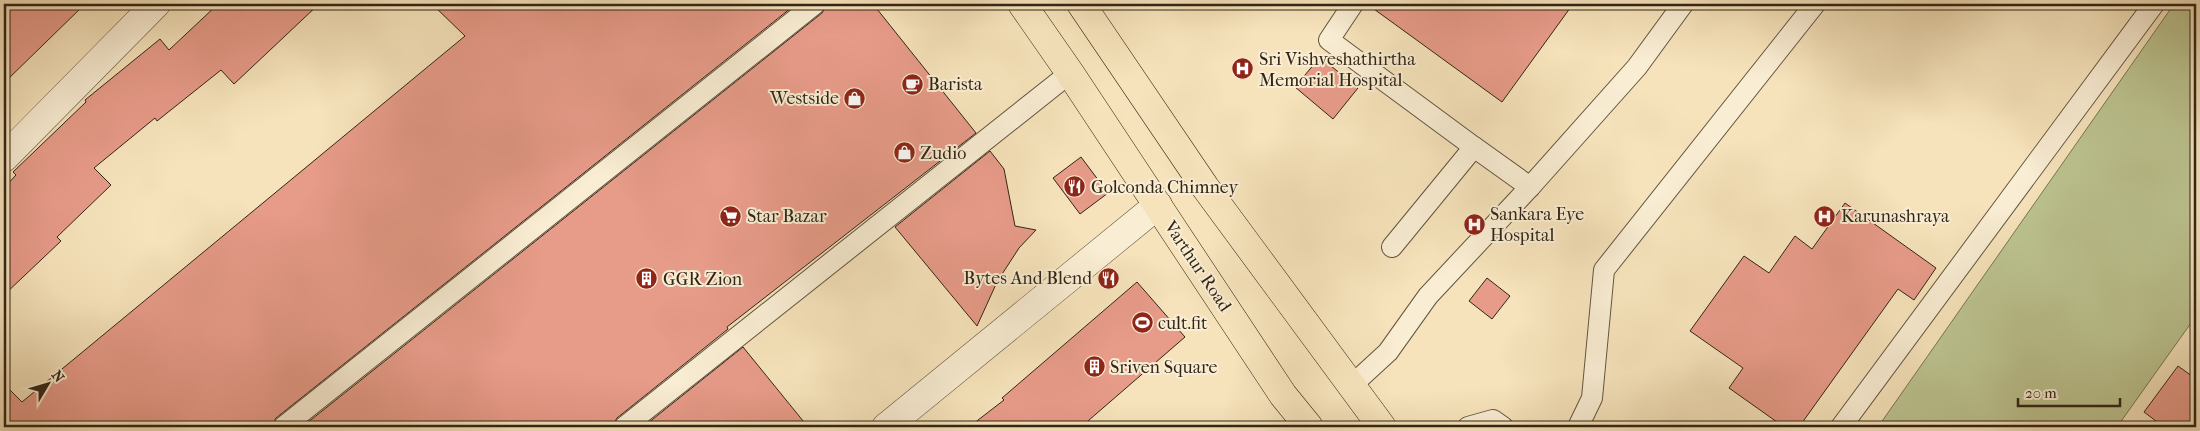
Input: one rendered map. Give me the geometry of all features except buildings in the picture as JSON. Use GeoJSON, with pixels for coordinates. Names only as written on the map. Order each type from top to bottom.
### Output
{"type":"FeatureCollection","features":[{"type":"Feature","properties":{"kind":"main road","name":"Varthur Road"},"geometry":{"type":"LineString","coordinates":[[1022,4],[1284,394],[1309,427]]}},
{"type":"Feature","properties":{"kind":"main road"},"geometry":{"type":"LineString","coordinates":[[1081,4],[1205,187],[1351,386],[1383,425]]}},
{"type":"Feature","properties":{"kind":"street"},"geometry":{"type":"LineString","coordinates":[[5,155],[152,5]]}},
{"type":"Feature","properties":{"kind":"street"},"geometry":{"type":"LineString","coordinates":[[886,427],[1158,205]]}},
{"type":"Feature","properties":{"kind":"lane"},"geometry":{"type":"LineString","coordinates":[[283,427],[816,4]]}},
{"type":"Feature","properties":{"kind":"lane"},"geometry":{"type":"LineString","coordinates":[[1353,4],[1329,40],[1530,187]]}},
{"type":"Feature","properties":{"kind":"lane"},"geometry":{"type":"LineString","coordinates":[[1351,386],[1388,352],[1428,296],[1530,187],[1637,67],[1682,4]]}},
{"type":"Feature","properties":{"kind":"lane"},"geometry":{"type":"LineString","coordinates":[[1578,427],[1592,398],[1604,270],[1815,4]]}},
{"type":"Feature","properties":{"kind":"lane"},"geometry":{"type":"LineString","coordinates":[[1842,427],[2154,4]]}},
{"type":"Feature","properties":{"kind":"lane"},"geometry":{"type":"LineString","coordinates":[[624,427],[1070,73]]}},
{"type":"Feature","properties":{"kind":"lane"},"geometry":{"type":"LineString","coordinates":[[1392,247],[1474,147]]}},
{"type":"Feature","properties":{"kind":"lane"},"geometry":{"type":"LineString","coordinates":[[1468,427],[1493,420],[1503,427]]}},
{"type":"Feature","properties":{"kind":"green space"},"geometry":{"type":"Polygon","coordinates":[[[2174,4],[2196,4],[2196,316],[2117,427],[1878,427],[2174,4]]]}},
{"type":"Feature","properties":{"kind":"place","name":"Sri Vishveshathirtha Memorial Hospital"},"geometry":{"type":"Point","coordinates":[1243,69]}},
{"type":"Feature","properties":{"kind":"place","name":"Barista"},"geometry":{"type":"Point","coordinates":[912,84]}},
{"type":"Feature","properties":{"kind":"place","name":"Westside"},"geometry":{"type":"Point","coordinates":[855,98]}},
{"type":"Feature","properties":{"kind":"place","name":"Zudio"},"geometry":{"type":"Point","coordinates":[904,153]}},
{"type":"Feature","properties":{"kind":"place","name":"Golconda Chimney"},"geometry":{"type":"Point","coordinates":[1075,187]}},
{"type":"Feature","properties":{"kind":"place","name":"Star Bazar"},"geometry":{"type":"Point","coordinates":[731,216]}},
{"type":"Feature","properties":{"kind":"place","name":"Karunashraya"},"geometry":{"type":"Point","coordinates":[1825,216]}},
{"type":"Feature","properties":{"kind":"place","name":"Sankara Eye Hospital"},"geometry":{"type":"Point","coordinates":[1474,224]}},
{"type":"Feature","properties":{"kind":"place","name":"Bytes And Blend"},"geometry":{"type":"Point","coordinates":[1108,278]}},
{"type":"Feature","properties":{"kind":"place","name":"GGR Zion"},"geometry":{"type":"Point","coordinates":[647,279]}},
{"type":"Feature","properties":{"kind":"place","name":"cult.fit"},"geometry":{"type":"Point","coordinates":[1142,323]}},
{"type":"Feature","properties":{"kind":"place","name":"Sriven Square"},"geometry":{"type":"Point","coordinates":[1094,367]}}]}
